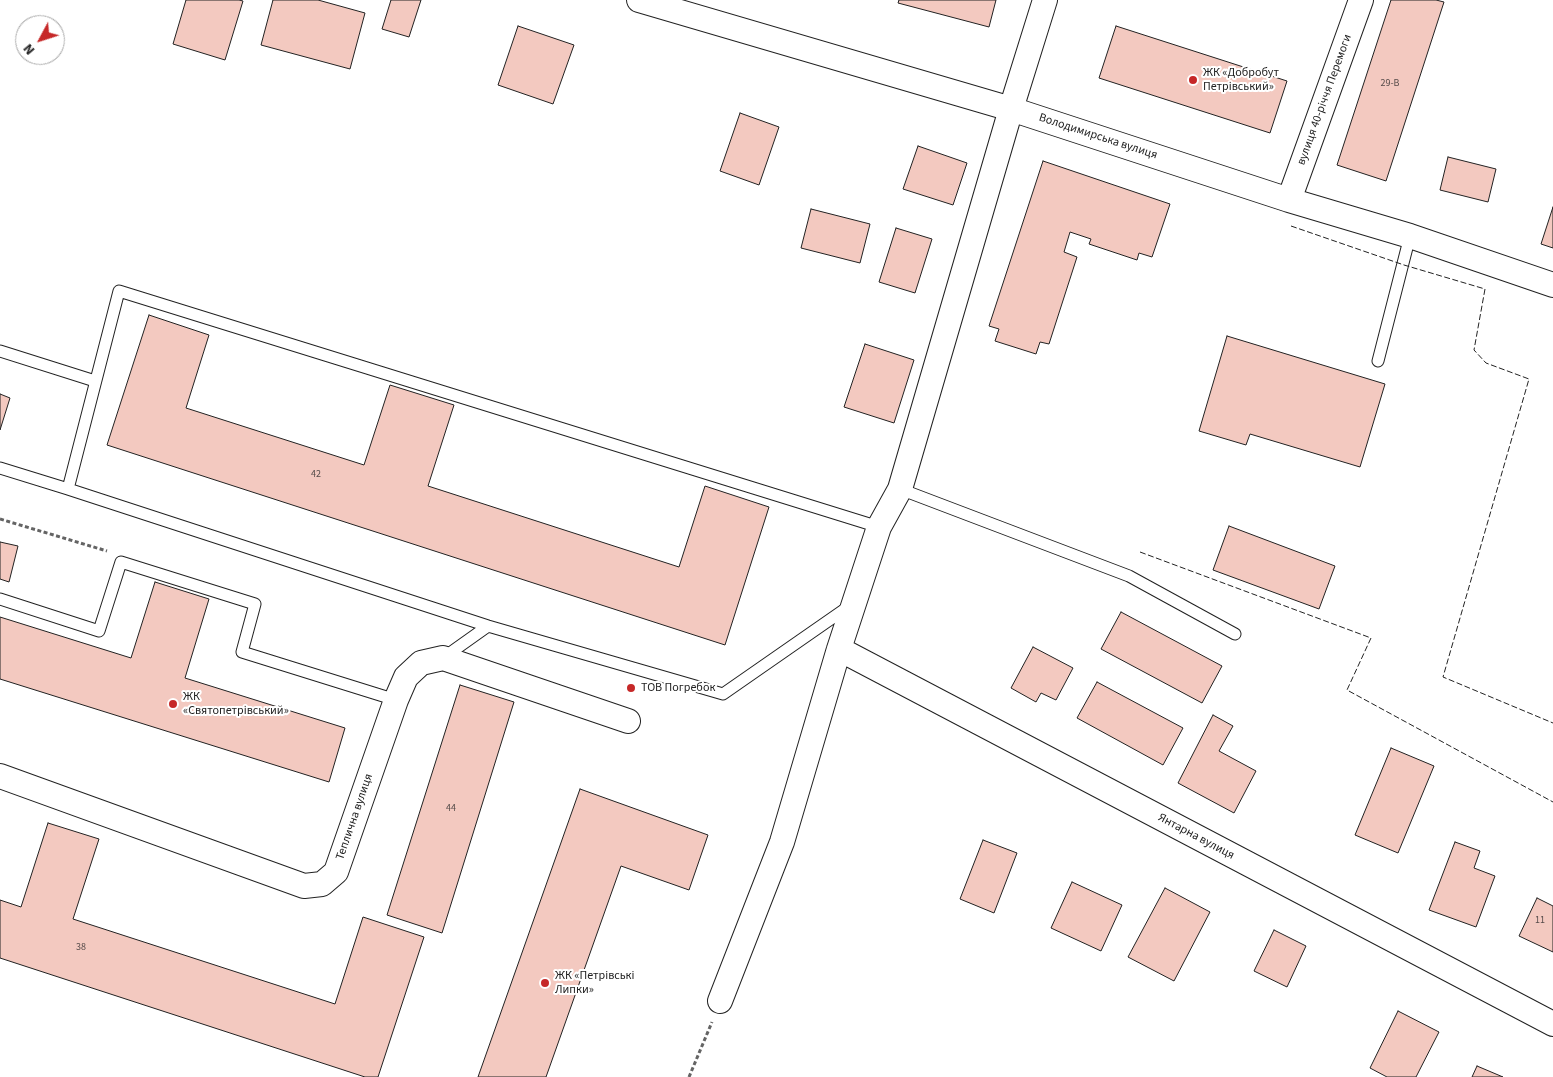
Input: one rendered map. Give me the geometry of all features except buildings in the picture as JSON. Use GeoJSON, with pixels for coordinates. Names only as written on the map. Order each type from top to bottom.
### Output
{"type":"FeatureCollection","features":[{"type":"Feature","properties":{"kind":"street","name":"Володимирська вулиця"},"geometry":{"type":"LineString","coordinates":[[639,0],[1011,109],[1289,200],[1410,236],[1553,285]]}},
{"type":"Feature","properties":{"kind":"street"},"geometry":{"type":"LineString","coordinates":[[720,1001],[782,842],[839,649],[879,527],[900,489],[1011,109],[1046,0]]}},
{"type":"Feature","properties":{"kind":"street","name":"вулиця 40-річчя Перемоги"},"geometry":{"type":"LineString","coordinates":[[1289,200],[1361,0]]}},
{"type":"Feature","properties":{"kind":"street","name":"Янтарна вулиця"},"geometry":{"type":"LineString","coordinates":[[839,649],[1553,1024]]}},
{"type":"Feature","properties":{"kind":"street"},"geometry":{"type":"LineString","coordinates":[[443,658],[628,721]]}},
{"type":"Feature","properties":{"kind":"street","name":"Теплична вулиця"},"geometry":{"type":"LineString","coordinates":[[0,776],[304,886],[322,884],[336,872],[396,700],[406,677],[421,663],[443,658]]}},
{"type":"Feature","properties":{"kind":"lane"},"geometry":{"type":"LineString","coordinates":[[1378,361],[1410,236]]}},
{"type":"Feature","properties":{"kind":"lane"},"geometry":{"type":"LineString","coordinates":[[68,488],[119,291],[879,527]]}},
{"type":"Feature","properties":{"kind":"lane"},"geometry":{"type":"LineString","coordinates":[[0,351],[95,381]]}},
{"type":"Feature","properties":{"kind":"lane"},"geometry":{"type":"LineString","coordinates":[[0,468],[68,488],[488,626],[723,694],[854,602]]}},
{"type":"Feature","properties":{"kind":"lane"},"geometry":{"type":"LineString","coordinates":[[900,489],[1129,576],[1235,634]]}},
{"type":"Feature","properties":{"kind":"lane"},"geometry":{"type":"LineString","coordinates":[[0,599],[99,631],[122,562],[255,604],[242,652],[396,700]]}},
{"type":"Feature","properties":{"kind":"lane"},"geometry":{"type":"LineString","coordinates":[[443,658],[488,626]]}},
{"type":"Feature","properties":{"kind":"path"},"geometry":{"type":"LineString","coordinates":[[0,520],[106,550],[122,562]]}},
{"type":"Feature","properties":{"kind":"path"},"geometry":{"type":"LineString","coordinates":[[689,1077],[720,1001]]}},
{"type":"Feature","properties":{"kind":"fence"},"geometry":{"type":"LineString","coordinates":[[1291,226],[1404,265],[1485,289],[1474,350],[1486,363],[1529,379],[1443,677],[1553,723]]}},
{"type":"Feature","properties":{"kind":"fence"},"geometry":{"type":"LineString","coordinates":[[1140,552],[1371,638],[1347,690],[1553,802]]}},
{"type":"Feature","properties":{"kind":"place","name":"ЖК «Добробут Петрівський»"},"geometry":{"type":"Point","coordinates":[1193,80]}},
{"type":"Feature","properties":{"kind":"place","name":"ТОВ Погребок"},"geometry":{"type":"Point","coordinates":[631,688]}},
{"type":"Feature","properties":{"kind":"place","name":"ЖК «Святопетрівський»"},"geometry":{"type":"Point","coordinates":[173,704]}},
{"type":"Feature","properties":{"kind":"place","name":"ЖК «Петрівські Липки»"},"geometry":{"type":"Point","coordinates":[545,983]}}]}
